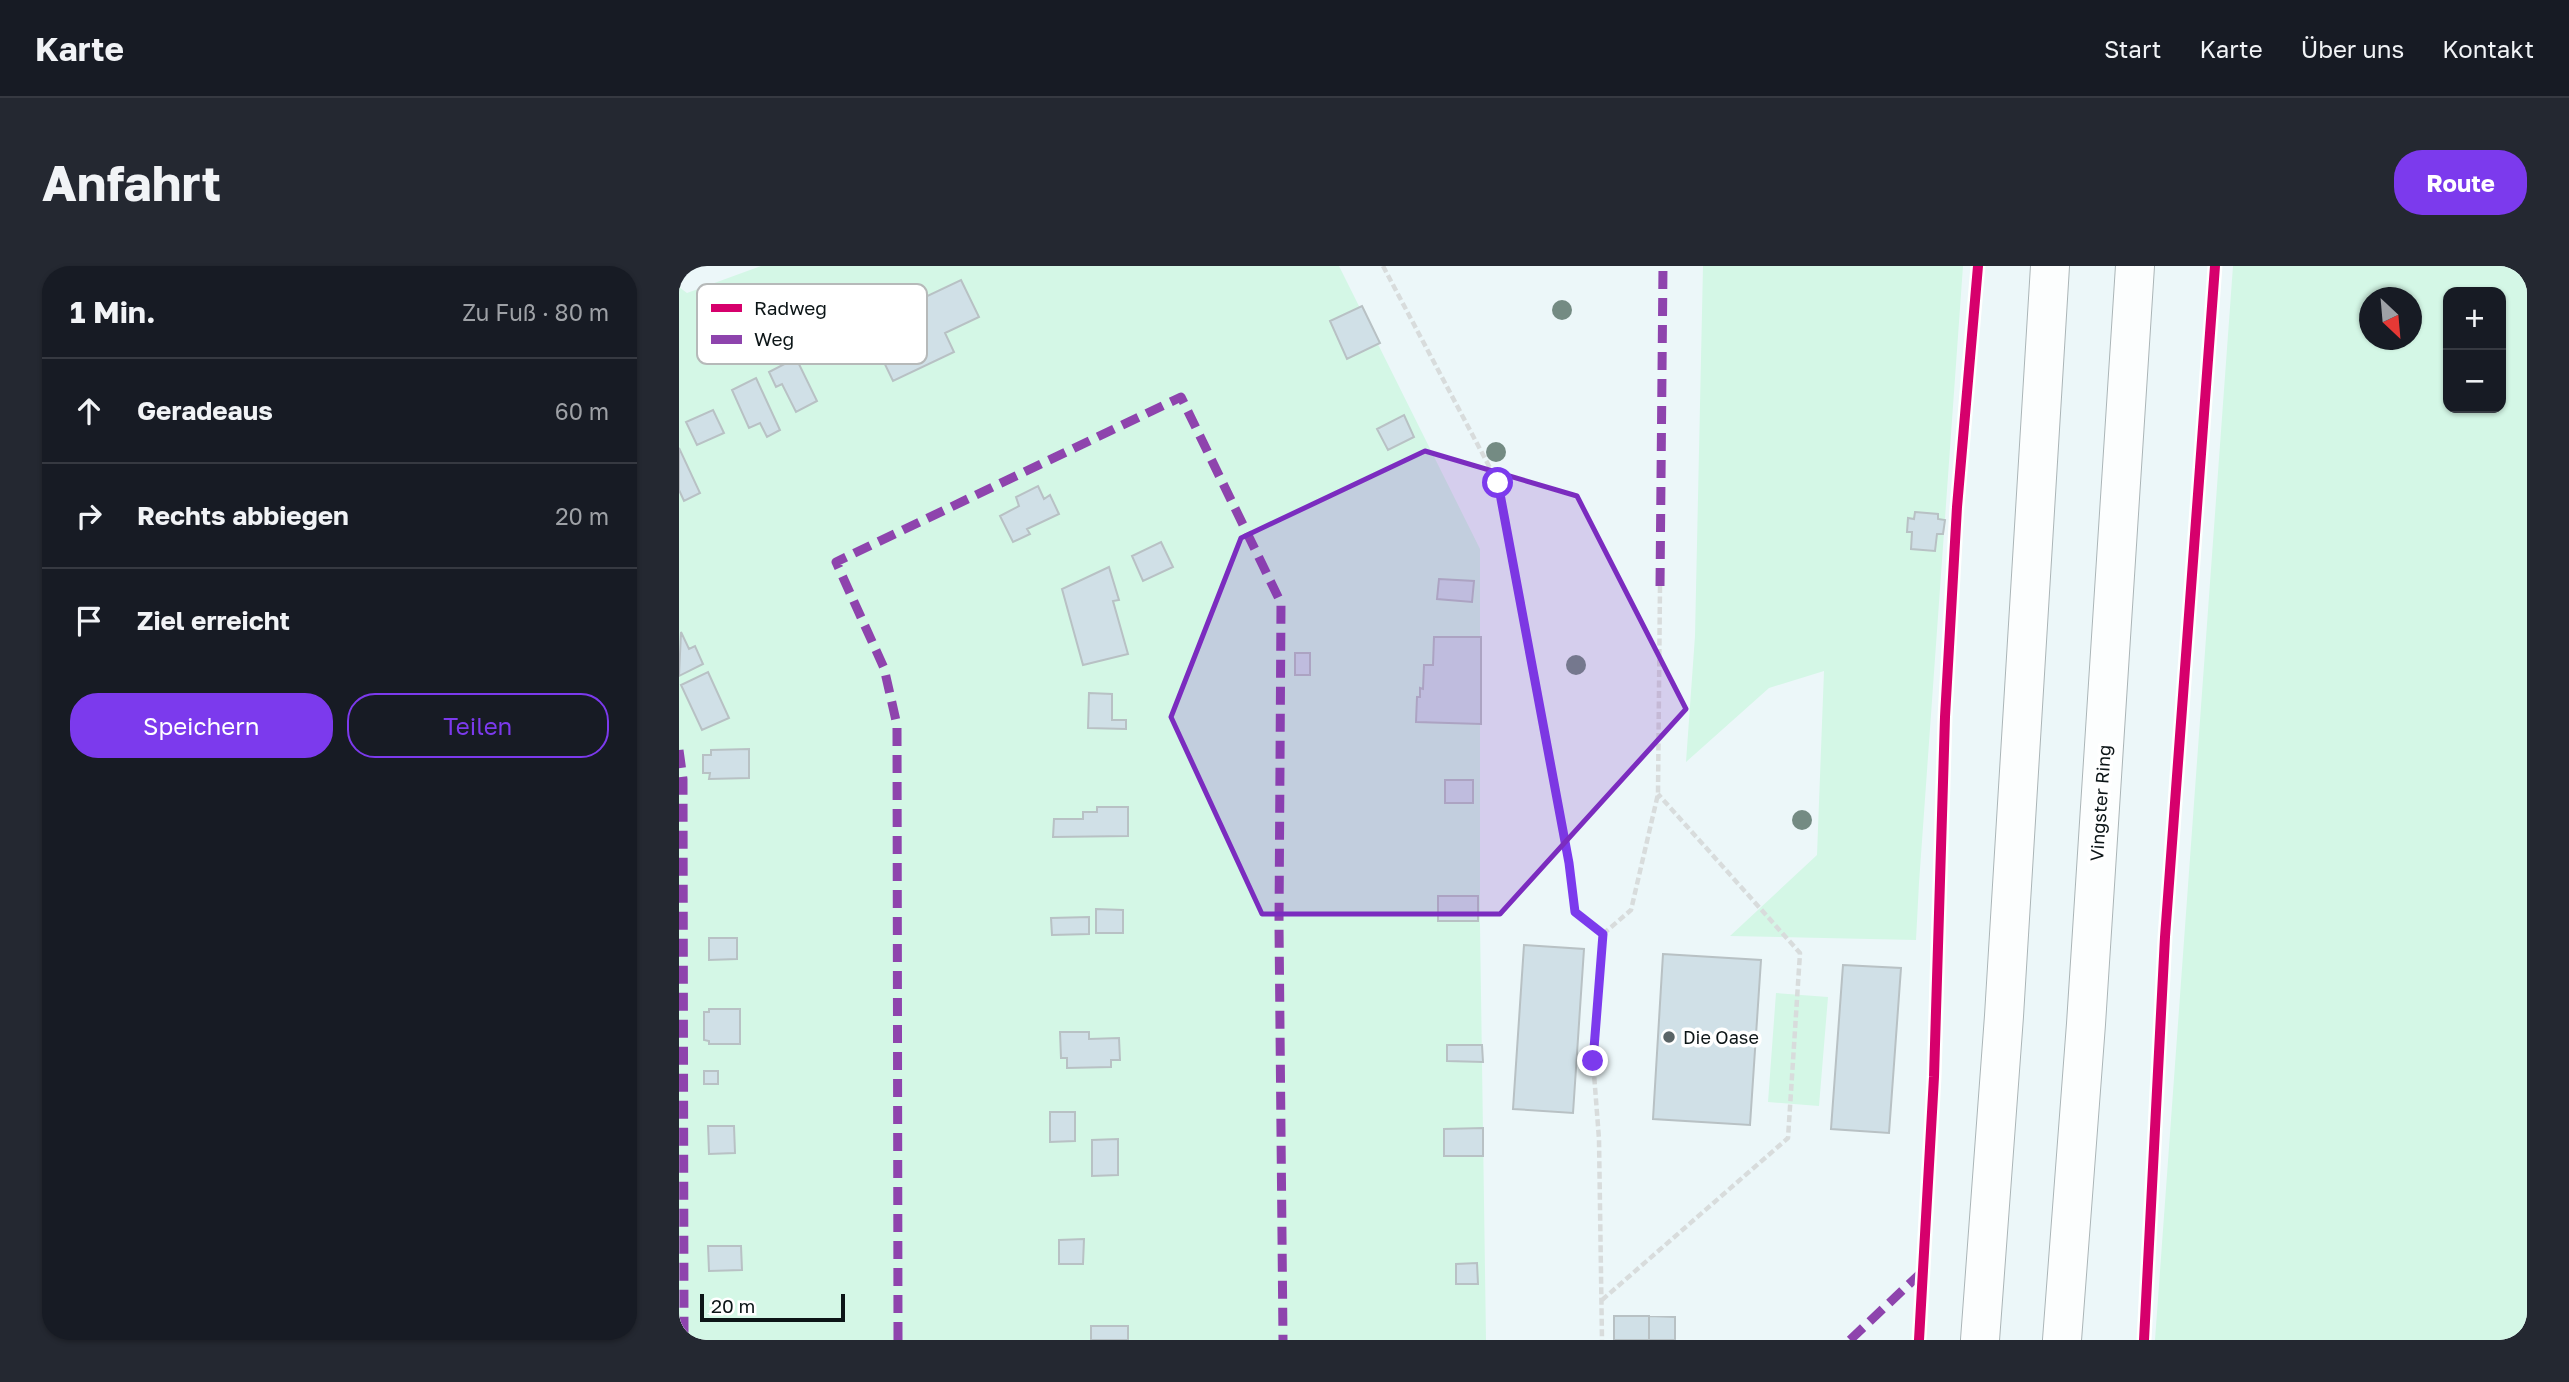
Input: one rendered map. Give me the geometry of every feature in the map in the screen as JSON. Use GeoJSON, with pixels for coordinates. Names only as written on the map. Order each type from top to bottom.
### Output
{"type":"FeatureCollection","features":[{"type":"Feature","properties":{"kind":"main road"},"geometry":{"type":"LineString","coordinates":[[1980,1340],[2003,1030],[2050,266]]}},
{"type":"Feature","properties":{"kind":"main road","name":"Vingster Ring"},"geometry":{"type":"LineString","coordinates":[[2061,1340],[2087,1010],[2136,266]]}},
{"type":"Feature","properties":{"kind":"path"},"geometry":{"type":"LineString","coordinates":[[1383,266],[1498,483],[1567,849],[1575,912],[1603,934]]}},
{"type":"Feature","properties":{"kind":"path"},"geometry":{"type":"LineString","coordinates":[[1602,1340],[1599,1139],[1593,1061],[1603,934],[1631,910],[1658,794],[1660,586]]}},
{"type":"Feature","properties":{"kind":"path"},"geometry":{"type":"LineString","coordinates":[[1601,1300],[1788,1138],[1800,953],[1658,794]]}},
{"type":"Feature","properties":{"kind":"highlighted area"},"geometry":{"type":"Polygon","coordinates":[[[1425,451],[1577,496],[1686,709],[1500,914],[1262,914],[1171,717],[1241,538],[1425,451]]]}},
{"type":"Feature","properties":{"kind":"green space"},"geometry":{"type":"Polygon","coordinates":[[[761,266],[1339,266],[1480,549],[1480,925],[1486,1340],[679,1340],[679,287],[687,293],[697,289],[697,364],[927,364],[927,284],[712,284],[761,266]]]}},
{"type":"Feature","properties":{"kind":"green space"},"geometry":{"type":"Polygon","coordinates":[[[1703,266],[1963,266],[1916,940],[1730,936],[1817,855],[1824,671],[1769,688],[1686,762],[1695,636],[1703,266]]]}},
{"type":"Feature","properties":{"kind":"green space"},"geometry":{"type":"Polygon","coordinates":[[[2233,266],[2527,266],[2527,1340],[2155,1340],[2233,266]]]}},
{"type":"Feature","properties":{"kind":"green space"},"geometry":{"type":"Polygon","coordinates":[[[1776,993],[1828,997],[1819,1106],[1768,1102],[1776,993]]]}},
{"type":"Feature","properties":{"kind":"building"},"geometry":{"type":"Polygon","coordinates":[[[961,280],[979,317],[945,333],[954,352],[893,381],[885,364],[927,364],[927,296],[961,280]]]}},
{"type":"Feature","properties":{"kind":"building"},"geometry":{"type":"Polygon","coordinates":[[[1362,306],[1380,343],[1347,359],[1330,321],[1362,306]]]}},
{"type":"Feature","properties":{"kind":"building"},"geometry":{"type":"Polygon","coordinates":[[[784,364],[799,364],[817,401],[796,412],[782,384],[776,387],[769,372],[784,364]]]}},
{"type":"Feature","properties":{"kind":"building"},"geometry":{"type":"Polygon","coordinates":[[[756,378],[780,430],[767,437],[760,423],[749,428],[732,390],[756,378]]]}},
{"type":"Feature","properties":{"kind":"building"},"geometry":{"type":"Polygon","coordinates":[[[713,410],[724,433],[697,445],[686,422],[713,410]]]}},
{"type":"Feature","properties":{"kind":"building"},"geometry":{"type":"Polygon","coordinates":[[[1404,415],[1414,437],[1388,450],[1377,429],[1404,415]]]}},
{"type":"Feature","properties":{"kind":"building"},"geometry":{"type":"Polygon","coordinates":[[[679,448],[700,493],[684,501],[679,490],[679,448]]]}},
{"type":"Feature","properties":{"kind":"building"},"geometry":{"type":"Polygon","coordinates":[[[1038,486],[1044,499],[1050,495],[1059,514],[1027,529],[1030,534],[1013,542],[1000,516],[1019,506],[1016,497],[1038,486]]]}},
{"type":"Feature","properties":{"kind":"building"},"geometry":{"type":"Polygon","coordinates":[[[1915,512],[1938,514],[1938,519],[1945,520],[1943,534],[1937,534],[1935,551],[1911,549],[1912,532],[1907,532],[1908,518],[1914,519],[1915,512]]]}},
{"type":"Feature","properties":{"kind":"building"},"geometry":{"type":"Polygon","coordinates":[[[1161,542],[1173,567],[1143,581],[1132,556],[1161,542]]]}},
{"type":"Feature","properties":{"kind":"building"},"geometry":{"type":"Polygon","coordinates":[[[1109,567],[1119,600],[1113,601],[1128,654],[1083,665],[1062,589],[1109,567]]]}},
{"type":"Feature","properties":{"kind":"building"},"geometry":{"type":"Polygon","coordinates":[[[1439,579],[1474,581],[1472,602],[1437,599],[1439,579]]]}},
{"type":"Feature","properties":{"kind":"building"},"geometry":{"type":"Polygon","coordinates":[[[681,632],[689,649],[695,646],[703,664],[679,676],[681,632]]]}},
{"type":"Feature","properties":{"kind":"building"},"geometry":{"type":"Polygon","coordinates":[[[1434,637],[1481,637],[1481,724],[1416,722],[1417,697],[1420,697],[1420,688],[1423,689],[1424,665],[1433,665],[1434,637]]]}},
{"type":"Feature","properties":{"kind":"building"},"geometry":{"type":"Polygon","coordinates":[[[1295,653],[1310,653],[1310,675],[1295,675],[1295,653]]]}},
{"type":"Feature","properties":{"kind":"building"},"geometry":{"type":"Polygon","coordinates":[[[708,672],[729,718],[702,730],[681,685],[708,672]]]}},
{"type":"Feature","properties":{"kind":"building"},"geometry":{"type":"Polygon","coordinates":[[[1089,693],[1112,694],[1112,720],[1126,720],[1126,729],[1088,728],[1089,693]]]}},
{"type":"Feature","properties":{"kind":"building"},"geometry":{"type":"Polygon","coordinates":[[[749,749],[749,778],[709,779],[710,773],[703,773],[703,755],[711,755],[711,750],[749,749]]]}},
{"type":"Feature","properties":{"kind":"building"},"geometry":{"type":"Polygon","coordinates":[[[1445,780],[1473,780],[1473,803],[1445,803],[1445,780]]]}},
{"type":"Feature","properties":{"kind":"building"},"geometry":{"type":"Polygon","coordinates":[[[1097,807],[1128,807],[1128,836],[1053,837],[1054,819],[1083,819],[1083,812],[1097,812],[1097,807]]]}},
{"type":"Feature","properties":{"kind":"building"},"geometry":{"type":"Polygon","coordinates":[[[1438,896],[1478,896],[1478,921],[1438,921],[1438,896]]]}},
{"type":"Feature","properties":{"kind":"building"},"geometry":{"type":"Polygon","coordinates":[[[1096,909],[1123,910],[1123,933],[1096,933],[1096,909]]]}},
{"type":"Feature","properties":{"kind":"building"},"geometry":{"type":"Polygon","coordinates":[[[1089,917],[1089,934],[1052,935],[1051,918],[1089,917]]]}},
{"type":"Feature","properties":{"kind":"building"},"geometry":{"type":"Polygon","coordinates":[[[709,938],[737,938],[737,959],[709,960],[709,938]]]}},
{"type":"Feature","properties":{"kind":"building"},"geometry":{"type":"Polygon","coordinates":[[[1524,945],[1584,949],[1573,1113],[1513,1109],[1524,945]]]}},
{"type":"Feature","properties":{"kind":"building"},"geometry":{"type":"Polygon","coordinates":[[[1663,954],[1761,960],[1750,1125],[1653,1119],[1663,954]]]}},
{"type":"Feature","properties":{"kind":"building"},"geometry":{"type":"Polygon","coordinates":[[[1843,965],[1901,968],[1889,1133],[1831,1129],[1843,965]]]}},
{"type":"Feature","properties":{"kind":"building"},"geometry":{"type":"Polygon","coordinates":[[[709,1009],[740,1009],[740,1044],[709,1044],[709,1041],[704,1040],[704,1012],[709,1012],[709,1009]]]}},
{"type":"Feature","properties":{"kind":"building"},"geometry":{"type":"Polygon","coordinates":[[[1060,1032],[1089,1032],[1089,1039],[1119,1038],[1120,1060],[1111,1060],[1111,1067],[1067,1068],[1067,1058],[1061,1058],[1060,1032]]]}},
{"type":"Feature","properties":{"kind":"building"},"geometry":{"type":"Polygon","coordinates":[[[1447,1045],[1482,1045],[1483,1062],[1447,1061],[1447,1045]]]}},
{"type":"Feature","properties":{"kind":"building"},"geometry":{"type":"Polygon","coordinates":[[[704,1071],[718,1071],[718,1084],[704,1084],[704,1071]]]}},
{"type":"Feature","properties":{"kind":"building"},"geometry":{"type":"Polygon","coordinates":[[[1050,1112],[1075,1112],[1075,1141],[1050,1142],[1050,1112]]]}},
{"type":"Feature","properties":{"kind":"building"},"geometry":{"type":"Polygon","coordinates":[[[708,1126],[734,1126],[735,1153],[709,1154],[708,1126]]]}},
{"type":"Feature","properties":{"kind":"building"},"geometry":{"type":"Polygon","coordinates":[[[1483,1128],[1483,1156],[1444,1156],[1444,1129],[1483,1128]]]}},
{"type":"Feature","properties":{"kind":"building"},"geometry":{"type":"Polygon","coordinates":[[[1118,1139],[1118,1175],[1092,1176],[1092,1140],[1118,1139]]]}},
{"type":"Feature","properties":{"kind":"building"},"geometry":{"type":"Polygon","coordinates":[[[1084,1239],[1083,1264],[1059,1264],[1059,1240],[1084,1239]]]}},
{"type":"Feature","properties":{"kind":"building"},"geometry":{"type":"Polygon","coordinates":[[[708,1246],[741,1246],[742,1270],[709,1271],[708,1246]]]}},
{"type":"Feature","properties":{"kind":"building"},"geometry":{"type":"Polygon","coordinates":[[[1477,1263],[1478,1284],[1456,1284],[1456,1264],[1477,1263]]]}},
{"type":"Feature","properties":{"kind":"building"},"geometry":{"type":"Polygon","coordinates":[[[1614,1316],[1649,1316],[1649,1340],[1614,1340],[1614,1316]]]}},
{"type":"Feature","properties":{"kind":"building"},"geometry":{"type":"Polygon","coordinates":[[[1649,1316],[1675,1317],[1675,1340],[1649,1340],[1649,1316]]]}},
{"type":"Feature","properties":{"kind":"building"},"geometry":{"type":"Polygon","coordinates":[[[1091,1326],[1128,1326],[1128,1340],[1091,1340],[1091,1326]]]}},
{"type":"Feature","properties":{"kind":"marked path"},"geometry":{"type":"LineString","coordinates":[[1660,586],[1663,266]]}},
{"type":"Feature","properties":{"kind":"marked path"},"geometry":{"type":"LineString","coordinates":[[898,1340],[897,725],[884,668],[836,562],[1181,397],[1281,603],[1279,925],[1283,1340]]}},
{"type":"Feature","properties":{"kind":"marked path"},"geometry":{"type":"LineString","coordinates":[[679,750],[683,779],[684,1340]]}},
{"type":"Feature","properties":{"kind":"marked path"},"geometry":{"type":"LineString","coordinates":[[1850,1340],[1923,1271]]}},
{"type":"Feature","properties":{"kind":"cycle path"},"geometry":{"type":"LineString","coordinates":[[1919,1340],[1934,1077],[1945,717],[1957,507],[1978,266]]}},
{"type":"Feature","properties":{"kind":"cycle path"},"geometry":{"type":"LineString","coordinates":[[2144,1340],[2165,937],[2215,266]]}},
{"type":"Feature","properties":{"kind":"place","name":"Die Oase"},"geometry":{"type":"Point","coordinates":[1669,1037]}},
{"type":"Feature","properties":{"kind":"route"},"geometry":{"type":"LineString","coordinates":[[1498,483],[1569,863],[1575,912],[1603,934],[1593,1061]]}}]}
